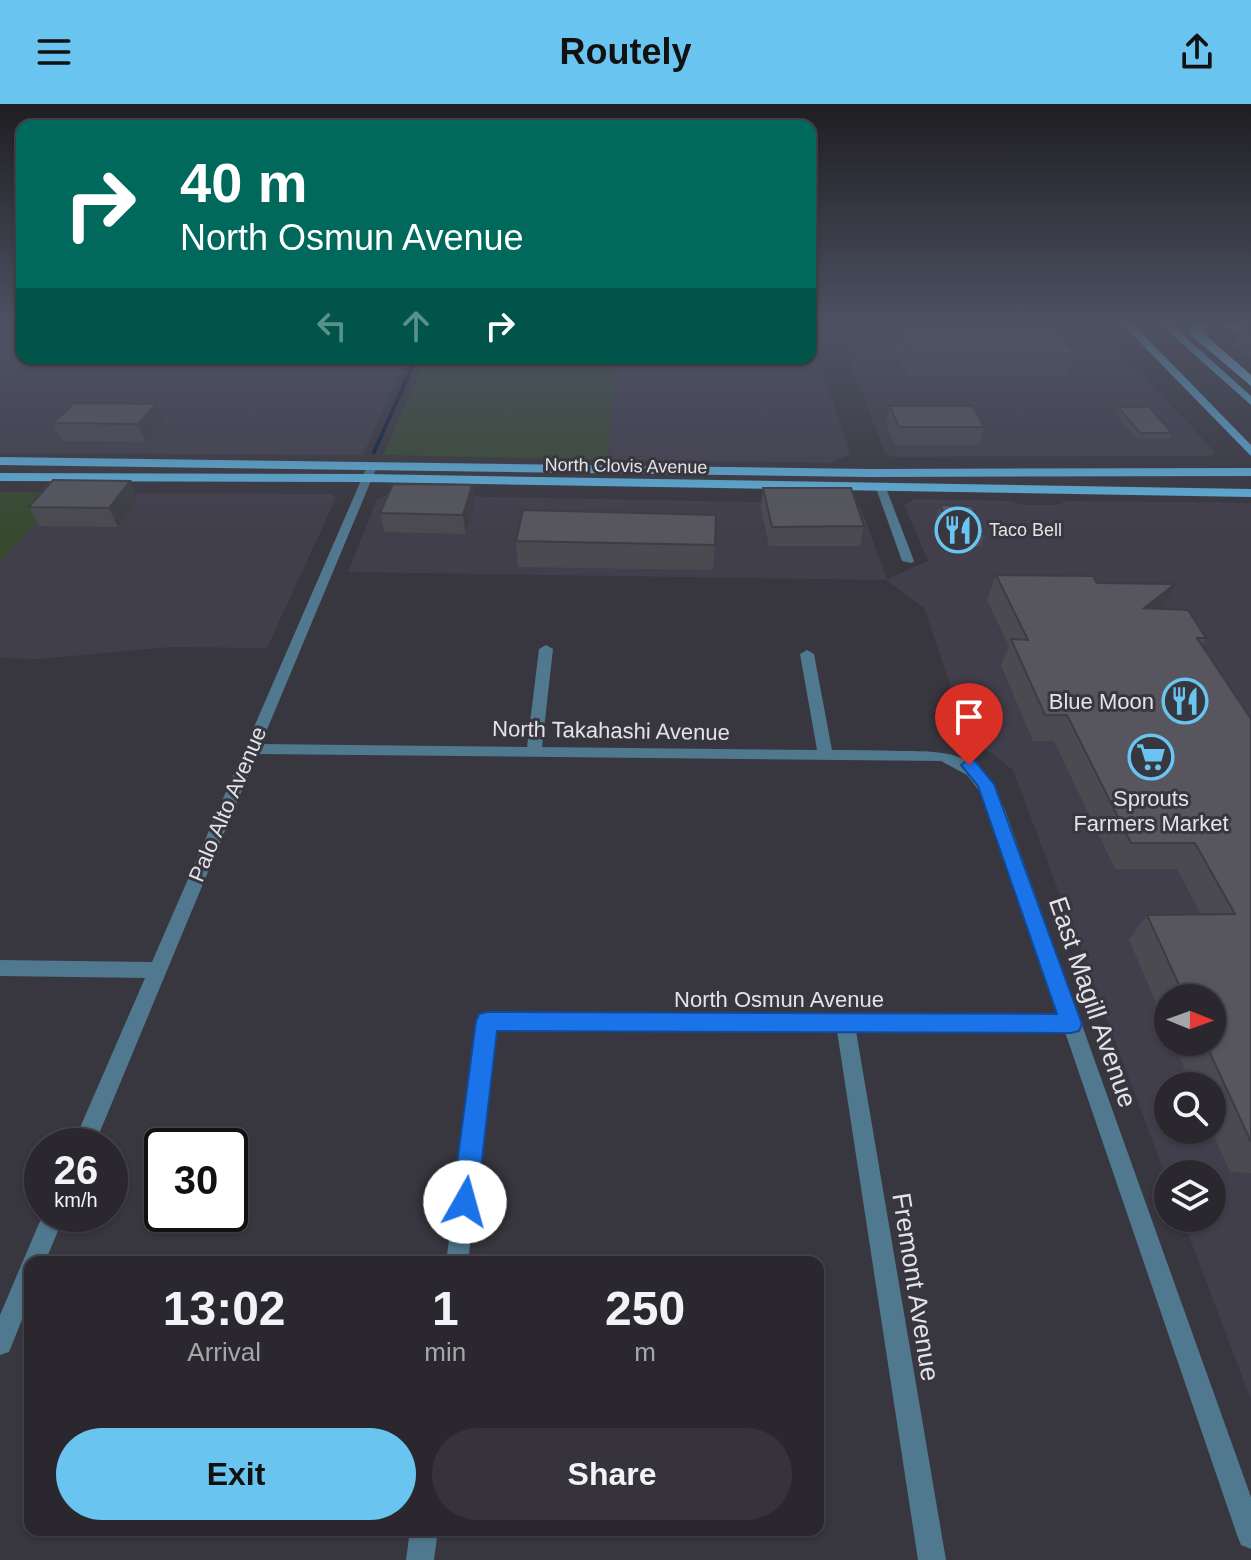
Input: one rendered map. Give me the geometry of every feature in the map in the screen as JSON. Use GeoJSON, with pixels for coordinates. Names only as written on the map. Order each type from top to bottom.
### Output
{"type":"FeatureCollection","features":[{"type":"Feature","properties":{"kind":"main road"},"geometry":{"type":"LineString","coordinates":[[1194,393],[1251,452]]}},
{"type":"Feature","properties":{"kind":"main road","name":"North Clovis Avenue"},"geometry":{"type":"LineString","coordinates":[[0,461],[881,488],[1251,493]]}},
{"type":"Feature","properties":{"kind":"main road","name":"North Clovis Avenue"},"geometry":{"type":"LineString","coordinates":[[0,477],[370,471],[1251,472]]}},
{"type":"Feature","properties":{"kind":"main road"},"geometry":{"type":"LineString","coordinates":[[881,488],[886,481],[895,480],[991,479],[1065,471]]}},
{"type":"Feature","properties":{"kind":"street","name":"Palo Alto Avenue"},"geometry":{"type":"LineString","coordinates":[[91,1128],[370,471]]}},
{"type":"Feature","properties":{"kind":"street"},"geometry":{"type":"LineString","coordinates":[[881,488],[908,561]]}},
{"type":"Feature","properties":{"kind":"street"},"geometry":{"type":"LineString","coordinates":[[534,751],[546,649]]}},
{"type":"Feature","properties":{"kind":"street"},"geometry":{"type":"LineString","coordinates":[[807,654],[825,754]]}},
{"type":"Feature","properties":{"kind":"street","name":"North Takahashi Avenue"},"geometry":{"type":"LineString","coordinates":[[250,749],[942,756],[969,765]]}},
{"type":"Feature","properties":{"kind":"street","name":"East Magill Avenue"},"geometry":{"type":"LineString","coordinates":[[969,765],[985,784],[1251,1535]]}},
{"type":"Feature","properties":{"kind":"street"},"geometry":{"type":"LineString","coordinates":[[0,968],[157,970]]}},
{"type":"Feature","properties":{"kind":"street","name":"North Osmun Avenue"},"geometry":{"type":"LineString","coordinates":[[458,1256],[487,1021],[1071,1024]]}},
{"type":"Feature","properties":{"kind":"street","name":"Fremont Avenue"},"geometry":{"type":"LineString","coordinates":[[845,1023],[932,1560]]}},
{"type":"Feature","properties":{"kind":"street"},"geometry":{"type":"LineString","coordinates":[[36,1256],[46,1232]]}},
{"type":"Feature","properties":{"kind":"street"},"geometry":{"type":"LineString","coordinates":[[0,1343],[24,1286]]}},
{"type":"Feature","properties":{"kind":"street"},"geometry":{"type":"LineString","coordinates":[[420,1560],[423,1536]]}},
{"type":"Feature","properties":{"kind":"shaded area"},"geometry":{"type":"Polygon","coordinates":[[[0,393],[391,393],[363,455],[0,453],[0,393]]]}},
{"type":"Feature","properties":{"kind":"shaded area"},"geometry":{"type":"Polygon","coordinates":[[[613,393],[830,393],[851,454],[831,463],[608,460],[613,393]]]}},
{"type":"Feature","properties":{"kind":"shaded area"},"geometry":{"type":"Polygon","coordinates":[[[862,393],[1159,393],[1216,453],[1210,456],[893,457],[885,453],[862,393]]]}},
{"type":"Feature","properties":{"kind":"shaded area"},"geometry":{"type":"Polygon","coordinates":[[[61,493],[330,494],[336,498],[267,648],[171,647],[39,659],[0,658],[0,562],[61,493]]]}},
{"type":"Feature","properties":{"kind":"shaded area"},"geometry":{"type":"Polygon","coordinates":[[[388,495],[853,504],[861,508],[887,579],[928,561],[904,505],[915,499],[1011,501],[1023,505],[1057,505],[1067,501],[1251,503],[1251,1400],[1187,1232],[1226,1232],[1226,1160],[1160,1160],[1013,770],[983,747],[971,746],[924,608],[886,580],[348,572],[377,499],[388,495]]]}},
{"type":"Feature","properties":{"kind":"green space"},"geometry":{"type":"Polygon","coordinates":[[[411,393],[613,393],[608,460],[383,455],[411,393]]]}},
{"type":"Feature","properties":{"kind":"green space"},"geometry":{"type":"Polygon","coordinates":[[[0,492],[61,493],[0,562],[0,492]]]}},
{"type":"Feature","properties":{"kind":"building"},"geometry":{"type":"Polygon","coordinates":[[[74,403],[156,404],[138,424],[53,423],[74,403]]]}},
{"type":"Feature","properties":{"kind":"building"},"geometry":{"type":"Polygon","coordinates":[[[890,406],[972,406],[985,427],[899,427],[890,406]]]}},
{"type":"Feature","properties":{"kind":"building"},"geometry":{"type":"Polygon","coordinates":[[[1118,407],[1149,407],[1172,433],[1140,433],[1118,407]]]}},
{"type":"Feature","properties":{"kind":"building"},"geometry":{"type":"Polygon","coordinates":[[[53,480],[130,481],[109,508],[29,507],[53,480]]]}},
{"type":"Feature","properties":{"kind":"building"},"geometry":{"type":"Polygon","coordinates":[[[393,484],[472,485],[463,515],[380,513],[393,484]]]}},
{"type":"Feature","properties":{"kind":"building"},"geometry":{"type":"Polygon","coordinates":[[[763,488],[851,488],[864,526],[772,527],[763,488]]]}},
{"type":"Feature","properties":{"kind":"building"},"geometry":{"type":"Polygon","coordinates":[[[940,505],[972,506],[985,534],[960,533],[958,529],[950,529],[940,505]]]}},
{"type":"Feature","properties":{"kind":"building"},"geometry":{"type":"Polygon","coordinates":[[[523,510],[716,515],[715,545],[516,541],[523,510]]]}},
{"type":"Feature","properties":{"kind":"building"},"geometry":{"type":"Polygon","coordinates":[[[996,575],[1093,576],[1097,583],[1175,584],[1144,608],[1188,610],[1206,638],[1197,638],[1251,719],[1251,1142],[1226,1088],[1226,1072],[1219,1072],[1211,1056],[1226,1056],[1226,984],[1179,984],[1147,915],[1235,914],[1195,843],[1131,843],[1067,715],[1045,715],[1011,639],[1028,640],[996,575]]]}},
{"type":"Feature","properties":{"kind":"waterway"},"geometry":{"type":"LineString","coordinates":[[374,452],[400,393]]}},
{"type":"Feature","properties":{"kind":"place","name":"Taco Bell"},"geometry":{"type":"Point","coordinates":[958,530]}},
{"type":"Feature","properties":{"kind":"place","name":"Blue Moon"},"geometry":{"type":"Point","coordinates":[1185,701]}},
{"type":"Feature","properties":{"kind":"place","name":"Sprouts Farmers Market"},"geometry":{"type":"Point","coordinates":[1151,757]}},
{"type":"Feature","properties":{"kind":"route"},"geometry":{"type":"LineString","coordinates":[[465,1202],[487,1021],[1071,1024],[985,784],[969,765]]}}]}
